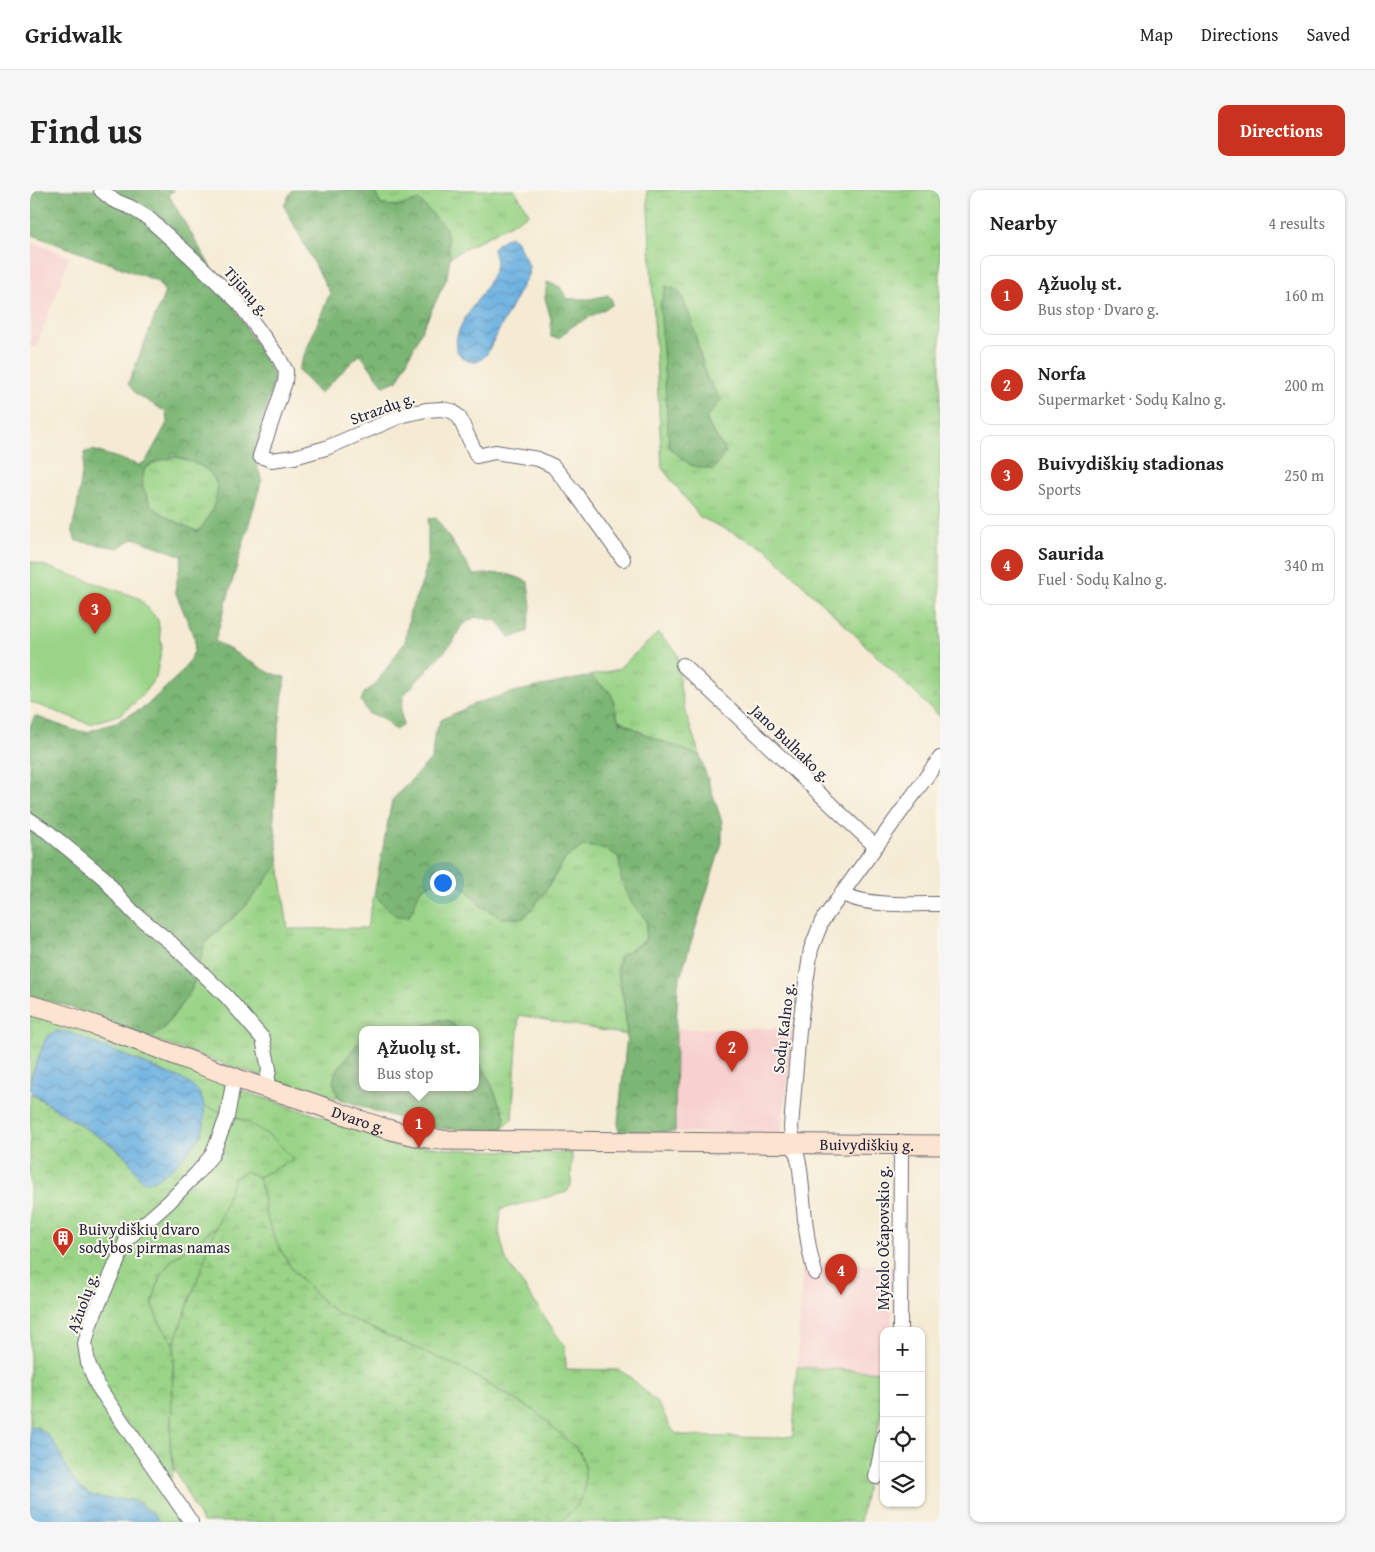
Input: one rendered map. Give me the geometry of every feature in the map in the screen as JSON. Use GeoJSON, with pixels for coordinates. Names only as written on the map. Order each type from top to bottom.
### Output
{"type":"FeatureCollection","features":[{"type":"Feature","properties":{"kind":"main road","name":"Dvaro g."},"geometry":{"type":"LineString","coordinates":[[30,1004],[368,1124],[421,1138],[443,1140],[794,1144]]}},
{"type":"Feature","properties":{"kind":"main road","name":"Buivydiškių g."},"geometry":{"type":"LineString","coordinates":[[794,1144],[940,1145]]}},
{"type":"Feature","properties":{"kind":"street","name":"Tijūnų g."},"geometry":{"type":"LineString","coordinates":[[101,190],[113,200],[130,207],[148,218],[189,255],[239,303],[279,358],[286,371],[286,382],[260,456]]}},
{"type":"Feature","properties":{"kind":"street","name":"Strazdų g."},"geometry":{"type":"LineString","coordinates":[[260,456],[271,460],[294,457],[326,448],[403,415],[426,410],[441,409],[452,411],[459,417],[477,456],[495,452],[538,459],[553,466],[576,494],[623,559]]}},
{"type":"Feature","properties":{"kind":"street","name":"Jano Bulhako g."},"geometry":{"type":"LineString","coordinates":[[684,665],[875,846]]}},
{"type":"Feature","properties":{"kind":"street","name":"Sodų Kalno g."},"geometry":{"type":"LineString","coordinates":[[815,1273],[808,1250],[798,1161],[791,1127],[798,1040],[811,949],[822,921],[940,758]]}},
{"type":"Feature","properties":{"kind":"street"},"geometry":{"type":"LineString","coordinates":[[30,820],[104,878],[134,913],[170,943],[227,996],[263,1039],[269,1069],[266,1088]]}},
{"type":"Feature","properties":{"kind":"street"},"geometry":{"type":"LineString","coordinates":[[842,892],[854,898],[878,902],[940,904]]}},
{"type":"Feature","properties":{"kind":"street","name":"Ąžuolų g."},"geometry":{"type":"LineString","coordinates":[[191,1522],[97,1385],[88,1363],[85,1344],[90,1324],[127,1238],[169,1202],[212,1155],[226,1117],[234,1078]]}},
{"type":"Feature","properties":{"kind":"street","name":"Mykolo Očapovskio g."},"geometry":{"type":"LineString","coordinates":[[900,1327],[901,1145]]}},
{"type":"Feature","properties":{"kind":"street"},"geometry":{"type":"LineString","coordinates":[[876,1477],[880,1456]]}},
{"type":"Feature","properties":{"kind":"shaded area"},"geometry":{"type":"Polygon","coordinates":[[[30,241],[70,257],[36,348],[30,346],[30,241]]]}},
{"type":"Feature","properties":{"kind":"shaded area"},"geometry":{"type":"Polygon","coordinates":[[[795,1028],[781,1134],[675,1132],[676,1029],[795,1028]]]}},
{"type":"Feature","properties":{"kind":"shaded area"},"geometry":{"type":"Polygon","coordinates":[[[803,1261],[894,1266],[891,1327],[880,1327],[880,1372],[797,1367],[803,1261]]]}},
{"type":"Feature","properties":{"kind":"green space"},"geometry":{"type":"Polygon","coordinates":[[[30,190],[175,190],[168,194],[275,377],[253,456],[262,479],[215,641],[270,673],[285,677],[278,735],[274,818],[279,863],[244,908],[205,943],[191,991],[163,1030],[149,1038],[64,1005],[30,997],[30,726],[35,716],[73,730],[87,732],[114,723],[145,707],[182,672],[194,652],[195,639],[175,591],[182,556],[134,538],[118,548],[76,541],[72,529],[85,452],[93,450],[139,465],[146,461],[167,423],[166,412],[136,394],[128,384],[165,292],[157,281],[30,234],[30,190]],[[176,457],[155,462],[144,469],[142,485],[151,506],[169,518],[199,531],[214,505],[217,494],[212,476],[192,462],[176,457]]]}},
{"type":"Feature","properties":{"kind":"green space"},"geometry":{"type":"Polygon","coordinates":[[[292,190],[374,190],[381,205],[399,206],[419,200],[446,228],[450,257],[447,278],[398,380],[384,386],[360,354],[320,394],[298,370],[330,293],[284,206],[292,190]]]}},
{"type":"Feature","properties":{"kind":"green space"},"geometry":{"type":"Polygon","coordinates":[[[374,190],[515,190],[529,214],[450,257],[446,228],[399,206],[381,205],[374,190]]]}},
{"type":"Feature","properties":{"kind":"green space"},"geometry":{"type":"Polygon","coordinates":[[[647,190],[940,190],[940,717],[765,548],[700,517],[662,468],[647,190]],[[679,291],[669,447],[726,452],[706,418],[721,400],[707,379],[690,316],[679,291]]]}},
{"type":"Feature","properties":{"kind":"green space"},"geometry":{"type":"Polygon","coordinates":[[[547,282],[560,287],[568,299],[590,299],[608,295],[612,300],[612,305],[571,327],[559,338],[551,337],[551,319],[545,298],[547,282]]]}},
{"type":"Feature","properties":{"kind":"green space"},"geometry":{"type":"Polygon","coordinates":[[[666,286],[679,291],[690,316],[707,379],[721,400],[706,418],[726,452],[713,470],[690,465],[669,447],[660,305],[666,286]]]}},
{"type":"Feature","properties":{"kind":"green space"},"geometry":{"type":"Polygon","coordinates":[[[176,457],[193,462],[205,469],[213,476],[217,485],[214,505],[199,531],[169,518],[151,506],[142,485],[144,469],[162,459],[176,457]]]}},
{"type":"Feature","properties":{"kind":"green space"},"geometry":{"type":"Polygon","coordinates":[[[436,518],[474,575],[502,574],[528,582],[531,606],[527,632],[510,638],[498,621],[475,617],[462,625],[452,643],[404,695],[401,711],[403,725],[395,730],[381,717],[369,714],[361,701],[364,693],[375,685],[405,642],[410,611],[423,580],[428,556],[428,519],[436,518]]]}},
{"type":"Feature","properties":{"kind":"green space"},"geometry":{"type":"Polygon","coordinates":[[[30,561],[139,598],[158,620],[162,648],[156,677],[139,699],[121,714],[90,724],[30,702],[30,561]]]}},
{"type":"Feature","properties":{"kind":"green space"},"geometry":{"type":"Polygon","coordinates":[[[658,633],[676,651],[685,711],[700,756],[646,735],[618,719],[611,693],[590,676],[618,669],[658,633]]]}},
{"type":"Feature","properties":{"kind":"green space"},"geometry":{"type":"Polygon","coordinates":[[[590,676],[611,693],[618,720],[646,735],[700,756],[722,822],[722,843],[678,984],[675,1132],[619,1132],[618,1122],[627,1035],[624,1002],[617,969],[620,956],[645,941],[647,921],[632,904],[621,879],[619,857],[604,848],[583,846],[565,859],[545,892],[524,918],[502,918],[480,905],[467,890],[446,876],[421,889],[409,917],[396,916],[374,895],[392,800],[432,758],[434,736],[441,720],[474,704],[513,692],[590,676]]]}},
{"type":"Feature","properties":{"kind":"green space"},"geometry":{"type":"Polygon","coordinates":[[[583,846],[604,848],[619,857],[627,892],[647,921],[645,941],[620,956],[617,969],[624,1002],[627,1035],[519,1015],[512,1119],[502,1129],[505,1117],[488,1077],[479,1062],[479,1026],[455,1026],[449,1021],[439,1020],[424,1026],[359,1026],[359,1042],[336,1071],[337,1095],[343,1100],[248,1072],[149,1038],[163,1030],[191,991],[205,943],[244,908],[279,863],[288,929],[367,928],[374,895],[396,916],[421,889],[446,876],[467,890],[480,905],[502,918],[524,918],[545,892],[565,859],[583,846]]]}},
{"type":"Feature","properties":{"kind":"green space"},"geometry":{"type":"Polygon","coordinates":[[[30,1013],[90,1033],[249,1093],[398,1142],[449,1149],[572,1153],[571,1185],[567,1192],[501,1209],[499,1232],[506,1260],[565,1347],[566,1369],[619,1370],[630,1377],[657,1403],[675,1433],[687,1436],[776,1438],[793,1436],[797,1367],[880,1372],[880,1418],[860,1522],[560,1522],[576,1507],[585,1466],[580,1452],[536,1412],[463,1369],[335,1312],[292,1269],[278,1246],[266,1216],[258,1177],[293,1160],[242,1119],[204,1106],[200,1094],[46,1038],[30,1080],[30,1041],[32,1034],[30,1013]]]}},
{"type":"Feature","properties":{"kind":"green space"},"geometry":{"type":"Polygon","coordinates":[[[439,1020],[449,1021],[455,1026],[424,1026],[439,1020]]]}},
{"type":"Feature","properties":{"kind":"green space"},"geometry":{"type":"Polygon","coordinates":[[[359,1042],[359,1091],[479,1091],[479,1062],[488,1077],[505,1117],[502,1129],[496,1133],[486,1133],[430,1127],[343,1100],[337,1095],[333,1081],[336,1071],[359,1042]]]}},
{"type":"Feature","properties":{"kind":"green space"},"geometry":{"type":"Polygon","coordinates":[[[30,1093],[110,1144],[133,1165],[138,1176],[165,1174],[182,1158],[201,1136],[204,1124],[204,1106],[242,1120],[264,1132],[275,1140],[293,1160],[258,1177],[246,1171],[234,1178],[217,1226],[171,1260],[159,1279],[152,1304],[158,1320],[174,1344],[170,1446],[174,1468],[166,1500],[182,1522],[160,1522],[141,1504],[130,1500],[92,1496],[78,1486],[38,1427],[30,1426],[30,1093]]]}},
{"type":"Feature","properties":{"kind":"green space"},"geometry":{"type":"Polygon","coordinates":[[[246,1171],[258,1177],[266,1216],[278,1246],[292,1269],[335,1312],[463,1369],[536,1412],[580,1452],[585,1466],[585,1490],[576,1507],[560,1522],[202,1522],[174,1468],[170,1446],[174,1344],[234,1178],[246,1171]]]}},
{"type":"Feature","properties":{"kind":"green space"},"geometry":{"type":"Polygon","coordinates":[[[217,1226],[174,1344],[158,1320],[152,1304],[159,1279],[171,1260],[217,1226]]]}},
{"type":"Feature","properties":{"kind":"water"},"geometry":{"type":"Polygon","coordinates":[[[510,236],[516,240],[529,266],[528,275],[486,355],[474,362],[466,360],[456,349],[456,339],[459,330],[468,313],[486,288],[494,271],[496,263],[493,249],[498,243],[510,236]]]}},
{"type":"Feature","properties":{"kind":"water"},"geometry":{"type":"Polygon","coordinates":[[[57,1031],[68,1032],[182,1079],[192,1085],[198,1092],[202,1098],[205,1114],[201,1135],[192,1148],[167,1172],[150,1182],[144,1182],[116,1148],[32,1093],[30,1080],[46,1038],[57,1031]]]}},
{"type":"Feature","properties":{"kind":"water"},"geometry":{"type":"Polygon","coordinates":[[[30,1426],[40,1429],[48,1435],[73,1479],[85,1492],[97,1497],[129,1500],[138,1503],[160,1522],[30,1522],[30,1426]]]}},
{"type":"Feature","properties":{"kind":"place","name":"Buivydiškių stadionas"},"geometry":{"type":"Point","coordinates":[95,634]}},
{"type":"Feature","properties":{"kind":"place","name":"Norfa"},"geometry":{"type":"Point","coordinates":[732,1072]}},
{"type":"Feature","properties":{"kind":"place","name":"Ąžuolų st."},"geometry":{"type":"Point","coordinates":[419,1148]}},
{"type":"Feature","properties":{"kind":"place","name":"Buivydiškių dvaro sodybos pirmas namas"},"geometry":{"type":"Point","coordinates":[63,1257]}},
{"type":"Feature","properties":{"kind":"place","name":"Saurida"},"geometry":{"type":"Point","coordinates":[841,1295]}}]}
